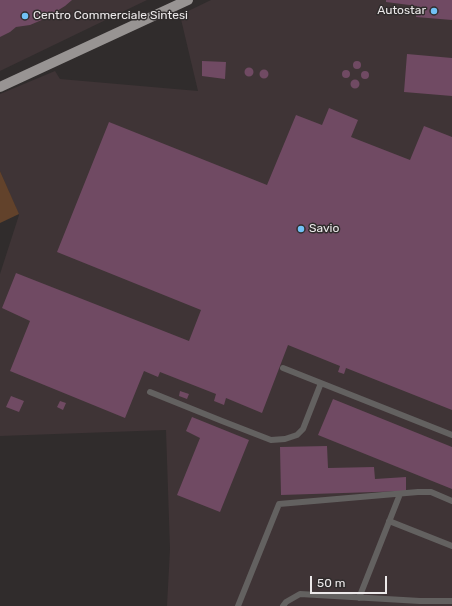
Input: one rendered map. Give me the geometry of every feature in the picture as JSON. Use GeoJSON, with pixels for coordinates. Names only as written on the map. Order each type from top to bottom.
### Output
{"type":"FeatureCollection","features":[{"type":"Feature","properties":{"kind":"main road"},"geometry":{"type":"LineString","coordinates":[[0,87],[188,0]]}},
{"type":"Feature","properties":{"kind":"lane"},"geometry":{"type":"LineString","coordinates":[[283,368],[452,435]]}},
{"type":"Feature","properties":{"kind":"lane"},"geometry":{"type":"LineString","coordinates":[[150,392],[222,422],[271,440],[285,439],[297,435],[303,429],[321,383]]}},
{"type":"Feature","properties":{"kind":"lane"},"geometry":{"type":"LineString","coordinates":[[238,606],[279,504],[431,492],[452,501]]}},
{"type":"Feature","properties":{"kind":"lane"},"geometry":{"type":"LineString","coordinates":[[358,598],[400,494]]}},
{"type":"Feature","properties":{"kind":"lane"},"geometry":{"type":"LineString","coordinates":[[389,521],[452,546]]}},
{"type":"Feature","properties":{"kind":"lane"},"geometry":{"type":"LineString","coordinates":[[283,606],[286,602],[300,594],[420,601],[452,601]]}},
{"type":"Feature","properties":{"kind":"shaded area"},"geometry":{"type":"Polygon","coordinates":[[[0,0],[147,0],[0,71],[0,0]]]}},
{"type":"Feature","properties":{"kind":"shaded area"},"geometry":{"type":"Polygon","coordinates":[[[211,0],[452,0],[452,606],[167,606],[170,549],[166,430],[0,436],[0,274],[19,215],[0,171],[0,94],[55,71],[60,79],[198,91],[180,15],[211,0]]]}},
{"type":"Feature","properties":{"kind":"shaded area"},"geometry":{"type":"Polygon","coordinates":[[[0,171],[19,214],[0,223],[0,171]]]}},
{"type":"Feature","properties":{"kind":"building","name":"Centro Commerciale Sintesi"},"geometry":{"type":"Polygon","coordinates":[[[0,0],[72,0],[44,19],[30,25],[16,27],[0,37],[0,0]]]}},
{"type":"Feature","properties":{"kind":"building","name":"Autostar"},"geometry":{"type":"Polygon","coordinates":[[[386,0],[452,0],[452,20],[416,17],[417,6],[386,2],[386,0]]]}},
{"type":"Feature","properties":{"kind":"building"},"geometry":{"type":"Polygon","coordinates":[[[407,54],[452,58],[452,96],[404,92],[407,54]]]}},
{"type":"Feature","properties":{"kind":"building"},"geometry":{"type":"Polygon","coordinates":[[[202,61],[226,62],[225,79],[202,76],[202,61]]]}},
{"type":"Feature","properties":{"kind":"building"},"geometry":{"type":"Polygon","coordinates":[[[355,61],[359,61],[361,65],[359,69],[355,69],[353,67],[353,63],[355,61]]]}},
{"type":"Feature","properties":{"kind":"building"},"geometry":{"type":"Polygon","coordinates":[[[247,68],[251,68],[253,72],[251,76],[247,76],[245,74],[245,70],[247,68]]]}},
{"type":"Feature","properties":{"kind":"building"},"geometry":{"type":"Polygon","coordinates":[[[264,69],[269,74],[264,79],[259,74],[264,69]]]}},
{"type":"Feature","properties":{"kind":"building"},"geometry":{"type":"Polygon","coordinates":[[[344,70],[348,70],[350,74],[348,78],[344,78],[342,76],[342,72],[344,70]]]}},
{"type":"Feature","properties":{"kind":"building"},"geometry":{"type":"Polygon","coordinates":[[[363,71],[367,71],[369,75],[367,79],[363,79],[361,77],[361,73],[363,71]]]}},
{"type":"Feature","properties":{"kind":"building"},"geometry":{"type":"Polygon","coordinates":[[[353,80],[357,80],[359,84],[357,88],[353,88],[351,86],[351,82],[353,80]]]}},
{"type":"Feature","properties":{"kind":"building","name":"Savio"},"geometry":{"type":"Polygon","coordinates":[[[329,108],[358,120],[351,137],[410,160],[424,126],[452,137],[452,410],[346,368],[344,374],[338,372],[340,366],[288,345],[262,413],[226,398],[224,405],[214,401],[216,394],[160,372],[158,377],[144,371],[125,418],[10,371],[30,321],[2,308],[16,273],[189,341],[201,310],[57,252],[109,122],[267,185],[296,115],[322,125],[329,108]]]}},
{"type":"Feature","properties":{"kind":"building"},"geometry":{"type":"Polygon","coordinates":[[[180,391],[189,394],[187,399],[179,396],[180,391]]]}},
{"type":"Feature","properties":{"kind":"building"},"geometry":{"type":"Polygon","coordinates":[[[11,396],[24,401],[19,412],[6,407],[11,396]]]}},
{"type":"Feature","properties":{"kind":"building"},"geometry":{"type":"Polygon","coordinates":[[[333,399],[452,447],[452,489],[318,435],[333,399]]]}},
{"type":"Feature","properties":{"kind":"building"},"geometry":{"type":"Polygon","coordinates":[[[60,401],[66,403],[63,410],[57,407],[60,401]]]}},
{"type":"Feature","properties":{"kind":"building"},"geometry":{"type":"Polygon","coordinates":[[[192,417],[249,440],[220,512],[177,495],[200,438],[186,431],[192,417]]]}},
{"type":"Feature","properties":{"kind":"building"},"geometry":{"type":"Polygon","coordinates":[[[327,446],[328,468],[374,467],[375,479],[406,477],[406,491],[281,495],[280,447],[327,446]]]}},
{"type":"Feature","properties":{"kind":"place","name":"Autostar"},"geometry":{"type":"Point","coordinates":[434,11]}},
{"type":"Feature","properties":{"kind":"place","name":"Centro Commerciale Sintesi"},"geometry":{"type":"Point","coordinates":[25,16]}},
{"type":"Feature","properties":{"kind":"place","name":"Savio"},"geometry":{"type":"Point","coordinates":[301,229]}}]}
